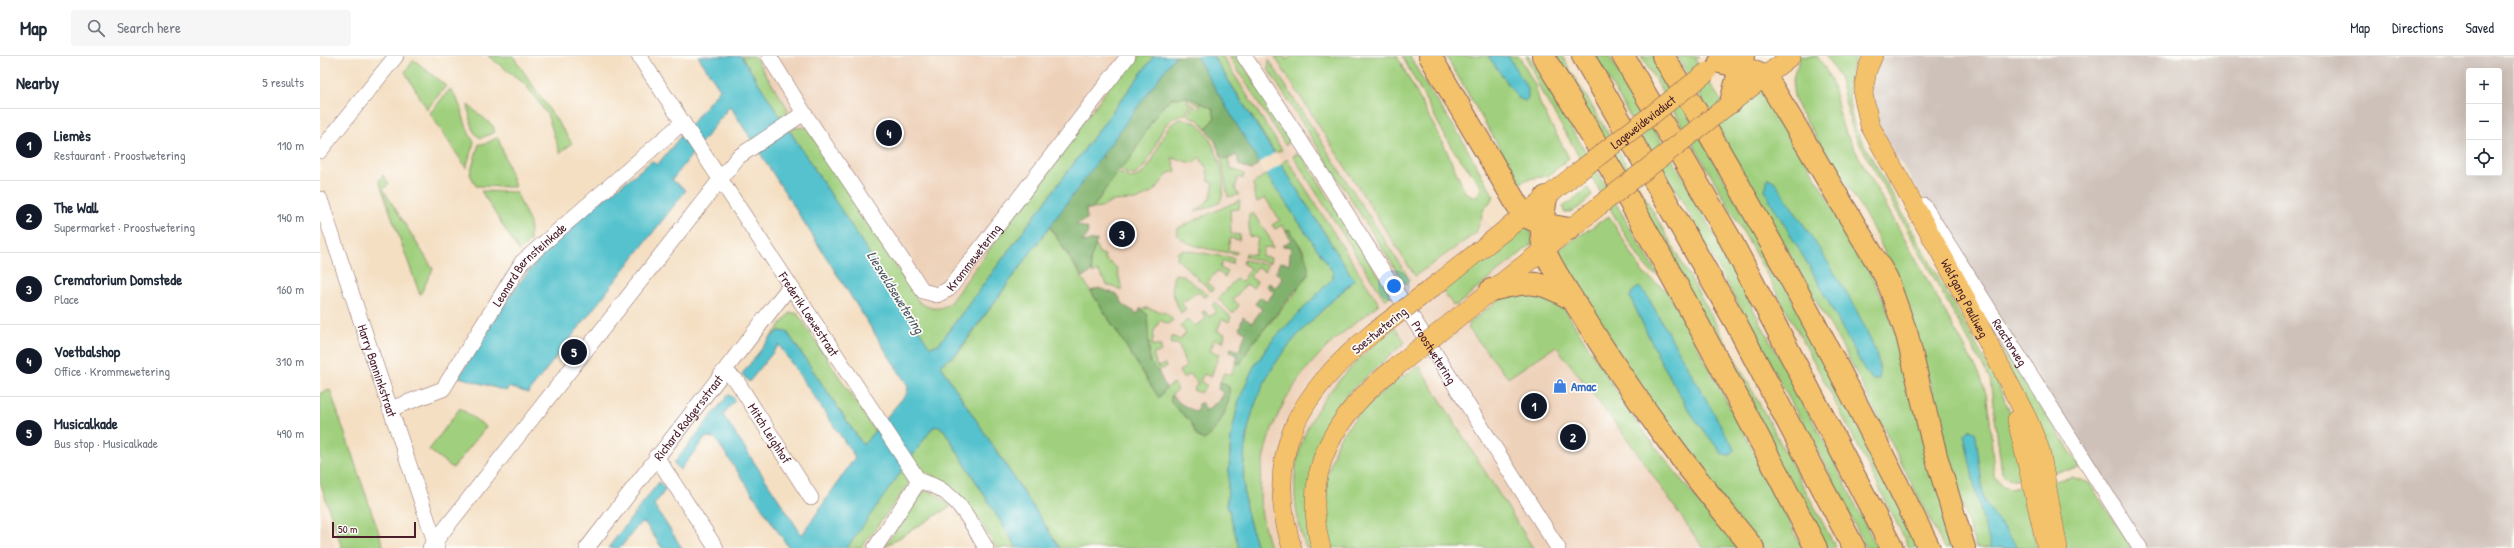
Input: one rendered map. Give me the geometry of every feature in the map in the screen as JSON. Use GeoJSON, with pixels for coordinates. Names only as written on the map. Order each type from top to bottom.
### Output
{"type":"FeatureCollection","features":[{"type":"Feature","properties":{"kind":"highway"},"geometry":{"type":"LineString","coordinates":[[1430,56],[1533,220],[1544,249],[1608,358],[1640,405],[1691,473],[1753,548]]}},
{"type":"Feature","properties":{"kind":"highway"},"geometry":{"type":"LineString","coordinates":[[1543,56],[1628,197],[1663,260],[1754,428],[1816,548]]}},
{"type":"Feature","properties":{"kind":"highway"},"geometry":{"type":"LineString","coordinates":[[1583,56],[1731,314],[1854,548]]}},
{"type":"Feature","properties":{"kind":"highway"},"geometry":{"type":"LineString","coordinates":[[1623,56],[1682,154],[1743,264],[1892,548]]}},
{"type":"Feature","properties":{"kind":"highway"},"geometry":{"type":"LineString","coordinates":[[1663,56],[1788,275],[1879,445],[1929,548]]}},
{"type":"Feature","properties":{"kind":"highway"},"geometry":{"type":"LineString","coordinates":[[1729,104],[1728,62],[1766,77],[1887,279],[1907,335],[1936,456],[1964,548]]}},
{"type":"Feature","properties":{"kind":"highway"},"geometry":{"type":"LineString","coordinates":[[1533,220],[1546,197]]}},
{"type":"Feature","properties":{"kind":"highway"},"geometry":{"type":"LineString","coordinates":[[1533,220],[1569,229]]}},
{"type":"Feature","properties":{"kind":"highway"},"geometry":{"type":"LineString","coordinates":[[1491,290],[1519,284],[1541,283],[1574,300]]}},
{"type":"Feature","properties":{"kind":"main road"},"geometry":{"type":"LineString","coordinates":[[1321,548],[1316,530],[1318,475],[1324,455],[1332,437],[1354,403],[1491,290],[1791,56]]}},
{"type":"Feature","properties":{"kind":"main road","name":"Wolfgang Pauliweg"},"geometry":{"type":"LineString","coordinates":[[1862,56],[1856,72],[1854,90],[1857,119],[1873,154],[1948,283],[2007,394],[2021,432],[2047,548]]}},
{"type":"Feature","properties":{"kind":"main road","name":"Wolfgang Pauliweg"},"geometry":{"type":"LineString","coordinates":[[1873,56],[1867,70],[1863,94],[1870,126],[1958,284],[2025,414],[2040,450],[2058,548]]}},
{"type":"Feature","properties":{"kind":"main road","name":"Lageweideviaduct"},"geometry":{"type":"LineString","coordinates":[[1546,197],[1728,62]]}},
{"type":"Feature","properties":{"kind":"main road","name":"Soestwetering"},"geometry":{"type":"LineString","coordinates":[[1292,548],[1284,514],[1282,472],[1287,445],[1296,420],[1308,398],[1323,380],[1374,332],[1441,281],[1533,220]]}},
{"type":"Feature","properties":{"kind":"street","name":"Frederik Loewestraat"},"geometry":{"type":"LineString","coordinates":[[639,56],[909,469],[920,481]]}},
{"type":"Feature","properties":{"kind":"street","name":"Krommewetering"},"geometry":{"type":"LineString","coordinates":[[769,56],[804,113],[923,291],[937,295],[949,289],[1128,56]]}},
{"type":"Feature","properties":{"kind":"street","name":"Proostwetering"},"geometry":{"type":"LineString","coordinates":[[1244,56],[1302,143],[1558,548]]}},
{"type":"Feature","properties":{"kind":"street"},"geometry":{"type":"LineString","coordinates":[[320,151],[392,58]]}},
{"type":"Feature","properties":{"kind":"street"},"geometry":{"type":"LineString","coordinates":[[434,546],[738,157],[804,113]]}},
{"type":"Feature","properties":{"kind":"street","name":"Leonard Bernsteinkade"},"geometry":{"type":"LineString","coordinates":[[390,409],[442,390],[522,262],[684,126]]}},
{"type":"Feature","properties":{"kind":"street","name":"Reactorweg"},"geometry":{"type":"LineString","coordinates":[[1880,135],[2140,548]]}},
{"type":"Feature","properties":{"kind":"street","name":"Harry Banninkstraat"},"geometry":{"type":"LineString","coordinates":[[320,199],[434,546]]}},
{"type":"Feature","properties":{"kind":"street","name":"Richard Rodgersstraat"},"geometry":{"type":"LineString","coordinates":[[589,547],[656,456],[790,286]]}},
{"type":"Feature","properties":{"kind":"street","name":"Mitch Leighhof"},"geometry":{"type":"LineString","coordinates":[[724,371],[736,380],[811,498]]}},
{"type":"Feature","properties":{"kind":"street"},"geometry":{"type":"LineString","coordinates":[[656,456],[716,548]]}},
{"type":"Feature","properties":{"kind":"street"},"geometry":{"type":"LineString","coordinates":[[876,548],[920,481],[932,484],[960,504],[986,548]]}},
{"type":"Feature","properties":{"kind":"shaded area"},"geometry":{"type":"Polygon","coordinates":[[[746,56],[1397,56],[1444,145],[1465,192],[1624,407],[1722,548],[1037,548],[934,345],[746,56]]]}},
{"type":"Feature","properties":{"kind":"shaded area"},"geometry":{"type":"Polygon","coordinates":[[[1883,56],[2514,56],[2514,548],[2147,548],[1879,129],[1872,108],[1872,85],[1877,66],[1883,56]]]}},
{"type":"Feature","properties":{"kind":"shaded area"},"geometry":{"type":"Polygon","coordinates":[[[320,504],[335,548],[320,548],[320,504]]]}},
{"type":"Feature","properties":{"kind":"green space"},"geometry":{"type":"Polygon","coordinates":[[[488,56],[513,56],[572,143],[560,153],[547,114],[525,84],[488,56]]]}},
{"type":"Feature","properties":{"kind":"green space"},"geometry":{"type":"Polygon","coordinates":[[[741,56],[754,56],[788,109],[786,115],[781,118],[741,56]]]}},
{"type":"Feature","properties":{"kind":"green space"},"geometry":{"type":"Polygon","coordinates":[[[1132,56],[1154,56],[939,344],[929,347],[790,131],[795,128],[806,127],[919,302],[930,308],[941,308],[949,304],[1132,56]]]}},
{"type":"Feature","properties":{"kind":"green space"},"geometry":{"type":"Polygon","coordinates":[[[1175,56],[1196,56],[1260,163],[1251,170],[1239,165],[1237,155],[1228,159],[1221,157],[1215,141],[1206,129],[1215,117],[1212,108],[1188,97],[1172,98],[1158,111],[1130,159],[1117,172],[1092,209],[1086,209],[1087,219],[1076,224],[1088,229],[1087,236],[1082,242],[1097,240],[1090,261],[1092,272],[1083,277],[1049,226],[1101,156],[1104,158],[1102,155],[1175,56]]]}},
{"type":"Feature","properties":{"kind":"green space"},"geometry":{"type":"Polygon","coordinates":[[[1213,56],[1222,56],[1282,150],[1275,153],[1213,56]]]}},
{"type":"Feature","properties":{"kind":"green space"},"geometry":{"type":"Polygon","coordinates":[[[1229,56],[1237,56],[1290,137],[1286,146],[1229,56]]]}},
{"type":"Feature","properties":{"kind":"green space"},"geometry":{"type":"Polygon","coordinates":[[[1284,56],[1286,60],[1292,56],[1397,56],[1444,145],[1465,192],[1472,197],[1478,195],[1481,189],[1480,184],[1451,147],[1402,56],[1410,56],[1424,82],[1460,136],[1494,197],[1484,209],[1476,233],[1415,276],[1275,57],[1284,56]]]}},
{"type":"Feature","properties":{"kind":"green space"},"geometry":{"type":"Polygon","coordinates":[[[1446,56],[1519,56],[1535,85],[1540,104],[1569,158],[1548,176],[1528,179],[1520,183],[1446,56]]]}},
{"type":"Feature","properties":{"kind":"green space"},"geometry":{"type":"Polygon","coordinates":[[[1526,56],[1529,56],[1658,275],[1652,273],[1639,258],[1542,93],[1526,56]]]}},
{"type":"Feature","properties":{"kind":"green space"},"geometry":{"type":"Polygon","coordinates":[[[1551,56],[1562,56],[1634,177],[1737,362],[1836,548],[1825,548],[1551,56]]]}},
{"type":"Feature","properties":{"kind":"green space"},"geometry":{"type":"Polygon","coordinates":[[[1595,56],[1609,56],[1682,175],[1833,459],[1877,548],[1866,548],[1824,463],[1675,188],[1647,146],[1595,56]]]}},
{"type":"Feature","properties":{"kind":"green space"},"geometry":{"type":"Polygon","coordinates":[[[1641,56],[1654,56],[1788,291],[1921,548],[1909,548],[1846,423],[1780,299],[1712,177],[1641,56]]]}},
{"type":"Feature","properties":{"kind":"green space"},"geometry":{"type":"Polygon","coordinates":[[[1677,56],[1700,56],[1695,59],[1731,117],[1765,88],[1884,300],[1895,332],[1956,548],[1944,548],[1848,357],[1677,56]]]}},
{"type":"Feature","properties":{"kind":"green space"},"geometry":{"type":"Polygon","coordinates":[[[1797,56],[1817,56],[1823,65],[1834,90],[1843,128],[1980,375],[1986,394],[1990,419],[1994,476],[2003,487],[2011,489],[2027,485],[2027,509],[2037,548],[1976,548],[1953,473],[1923,358],[1898,283],[1873,229],[1799,110],[1793,91],[1794,73],[1800,61],[1797,56]]]}},
{"type":"Feature","properties":{"kind":"green space"},"geometry":{"type":"Polygon","coordinates":[[[1826,56],[1857,56],[1853,65],[1849,83],[1851,112],[1856,130],[1996,380],[2016,426],[2026,477],[2009,480],[2002,473],[1990,379],[1853,132],[1839,76],[1826,56]]]}},
{"type":"Feature","properties":{"kind":"green space"},"geometry":{"type":"Polygon","coordinates":[[[414,60],[446,86],[427,109],[405,72],[414,60]]]}},
{"type":"Feature","properties":{"kind":"green space"},"geometry":{"type":"Polygon","coordinates":[[[1269,60],[1410,280],[1405,284],[1268,69],[1269,60]]]}},
{"type":"Feature","properties":{"kind":"green space"},"geometry":{"type":"Polygon","coordinates":[[[450,89],[458,101],[467,129],[474,142],[466,168],[430,113],[450,89]]]}},
{"type":"Feature","properties":{"kind":"green space"},"geometry":{"type":"Polygon","coordinates":[[[1188,97],[1212,108],[1215,117],[1206,129],[1200,121],[1188,115],[1193,105],[1199,109],[1201,106],[1188,99],[1187,102],[1191,104],[1186,114],[1175,117],[1168,123],[1162,131],[1142,169],[1134,175],[1125,173],[1119,169],[1130,159],[1158,111],[1172,98],[1188,97]]]}},
{"type":"Feature","properties":{"kind":"green space"},"geometry":{"type":"Polygon","coordinates":[[[468,105],[493,126],[495,132],[481,138],[477,136],[471,124],[468,105]]]}},
{"type":"Feature","properties":{"kind":"green space"},"geometry":{"type":"Polygon","coordinates":[[[1180,119],[1196,123],[1209,138],[1214,148],[1219,160],[1223,184],[1222,195],[1219,203],[1195,212],[1203,206],[1211,196],[1213,182],[1209,182],[1207,169],[1199,157],[1193,163],[1172,158],[1176,171],[1169,173],[1155,190],[1136,200],[1113,201],[1101,208],[1092,209],[1117,172],[1131,178],[1141,174],[1148,168],[1165,132],[1171,124],[1180,119]]]}},
{"type":"Feature","properties":{"kind":"green space"},"geometry":{"type":"Polygon","coordinates":[[[498,137],[515,187],[476,186],[470,174],[479,144],[485,144],[498,137]]]}},
{"type":"Feature","properties":{"kind":"green space"},"geometry":{"type":"Polygon","coordinates":[[[1296,154],[1303,157],[1391,295],[1385,300],[1293,156],[1296,154]]]}},
{"type":"Feature","properties":{"kind":"green space"},"geometry":{"type":"Polygon","coordinates":[[[1221,157],[1228,159],[1230,168],[1244,174],[1243,179],[1238,177],[1235,189],[1239,195],[1228,197],[1221,157]]]}},
{"type":"Feature","properties":{"kind":"green space"},"geometry":{"type":"Polygon","coordinates":[[[1287,159],[1379,304],[1319,355],[1295,385],[1276,419],[1264,456],[1260,494],[1261,508],[1270,548],[1257,548],[1246,507],[1244,481],[1246,441],[1256,402],[1273,366],[1285,349],[1310,322],[1354,280],[1281,164],[1287,159]]]}},
{"type":"Feature","properties":{"kind":"green space"},"geometry":{"type":"Polygon","coordinates":[[[1266,174],[1333,272],[1333,278],[1272,341],[1253,368],[1231,436],[1227,503],[1239,548],[1060,548],[940,365],[958,353],[1049,226],[1159,398],[1166,388],[1174,383],[1178,390],[1171,395],[1171,403],[1190,421],[1197,436],[1204,440],[1219,423],[1226,409],[1229,387],[1220,382],[1224,373],[1231,375],[1236,363],[1240,364],[1250,346],[1297,291],[1305,253],[1289,229],[1286,231],[1282,225],[1275,229],[1272,225],[1280,220],[1265,198],[1257,202],[1254,194],[1254,183],[1266,174]]]}},
{"type":"Feature","properties":{"kind":"green space"},"geometry":{"type":"Polygon","coordinates":[[[383,175],[389,184],[383,189],[433,269],[420,295],[379,181],[383,175]]]}},
{"type":"Feature","properties":{"kind":"green space"},"geometry":{"type":"Polygon","coordinates":[[[1588,188],[1592,195],[1580,207],[1572,211],[1564,212],[1563,207],[1588,188]]]}},
{"type":"Feature","properties":{"kind":"green space"},"geometry":{"type":"Polygon","coordinates":[[[481,191],[516,192],[530,223],[530,241],[519,251],[481,191]]]}},
{"type":"Feature","properties":{"kind":"green space"},"geometry":{"type":"Polygon","coordinates":[[[1240,200],[1239,209],[1230,210],[1231,234],[1240,235],[1239,240],[1230,238],[1228,250],[1237,252],[1236,254],[1197,246],[1183,240],[1177,235],[1178,228],[1240,200]]]}},
{"type":"Feature","properties":{"kind":"green space"},"geometry":{"type":"Polygon","coordinates":[[[1253,213],[1269,237],[1273,248],[1264,247],[1262,256],[1271,258],[1270,263],[1245,257],[1246,253],[1255,255],[1258,238],[1249,236],[1249,215],[1253,213]]]}},
{"type":"Feature","properties":{"kind":"green space"},"geometry":{"type":"Polygon","coordinates":[[[1609,216],[1643,273],[1668,292],[1758,459],[1802,548],[1761,548],[1673,439],[1555,252],[1609,216]]]}},
{"type":"Feature","properties":{"kind":"green space"},"geometry":{"type":"Polygon","coordinates":[[[1523,226],[1531,233],[1532,244],[1457,305],[1453,305],[1443,291],[1523,226]]]}},
{"type":"Feature","properties":{"kind":"green space"},"geometry":{"type":"Polygon","coordinates":[[[1289,229],[1305,256],[1308,275],[1250,346],[1240,364],[1236,363],[1238,356],[1230,352],[1231,348],[1239,351],[1246,332],[1239,329],[1243,317],[1252,323],[1262,309],[1255,304],[1260,297],[1267,302],[1274,292],[1267,286],[1269,283],[1276,288],[1283,277],[1276,273],[1281,262],[1289,264],[1291,247],[1282,246],[1291,240],[1286,231],[1289,229]]]}},
{"type":"Feature","properties":{"kind":"green space"},"geometry":{"type":"Polygon","coordinates":[[[1095,244],[1099,253],[1105,255],[1104,258],[1117,268],[1122,290],[1107,285],[1098,271],[1093,274],[1090,261],[1095,244]]]}},
{"type":"Feature","properties":{"kind":"green space"},"geometry":{"type":"Polygon","coordinates":[[[1183,250],[1234,258],[1232,264],[1223,261],[1220,268],[1228,272],[1225,277],[1217,271],[1207,283],[1214,289],[1211,291],[1177,259],[1178,252],[1183,250]]]}},
{"type":"Feature","properties":{"kind":"green space"},"geometry":{"type":"Polygon","coordinates":[[[1244,260],[1268,265],[1265,271],[1257,267],[1250,277],[1257,282],[1253,288],[1246,284],[1233,300],[1239,305],[1233,314],[1218,299],[1236,279],[1242,282],[1251,268],[1243,264],[1244,260]]]}},
{"type":"Feature","properties":{"kind":"green space"},"geometry":{"type":"Polygon","coordinates":[[[1175,274],[1182,275],[1208,295],[1204,298],[1199,292],[1181,303],[1186,309],[1181,313],[1172,289],[1175,274]]]}},
{"type":"Feature","properties":{"kind":"green space"},"geometry":{"type":"Polygon","coordinates":[[[1525,287],[1560,302],[1635,420],[1687,487],[1738,548],[1703,548],[1631,444],[1556,346],[1508,378],[1468,328],[1470,326],[1468,324],[1505,295],[1525,287]]]}},
{"type":"Feature","properties":{"kind":"green space"},"geometry":{"type":"Polygon","coordinates":[[[1099,288],[1118,295],[1123,305],[1138,314],[1140,309],[1147,314],[1150,363],[1158,371],[1166,388],[1159,398],[1091,291],[1099,288]]]}},
{"type":"Feature","properties":{"kind":"green space"},"geometry":{"type":"Polygon","coordinates":[[[1215,302],[1231,317],[1229,322],[1222,319],[1217,331],[1225,334],[1223,342],[1215,339],[1210,351],[1219,354],[1211,377],[1204,374],[1200,381],[1207,386],[1200,393],[1193,390],[1198,383],[1190,374],[1183,378],[1179,371],[1186,367],[1179,344],[1171,344],[1172,336],[1180,340],[1186,333],[1180,326],[1189,319],[1195,326],[1206,319],[1202,312],[1205,311],[1209,317],[1217,312],[1212,305],[1215,302]]]}},
{"type":"Feature","properties":{"kind":"green space"},"geometry":{"type":"Polygon","coordinates":[[[1147,308],[1166,313],[1173,320],[1168,324],[1160,320],[1154,331],[1152,345],[1161,346],[1161,352],[1153,354],[1157,367],[1165,364],[1166,367],[1158,371],[1150,363],[1147,314],[1140,309],[1147,308]]]}},
{"type":"Feature","properties":{"kind":"green space"},"geometry":{"type":"Polygon","coordinates":[[[790,313],[797,313],[875,431],[863,445],[787,332],[779,331],[770,338],[790,313]]]}},
{"type":"Feature","properties":{"kind":"green space"},"geometry":{"type":"Polygon","coordinates":[[[1395,327],[1405,342],[1348,393],[1332,416],[1324,432],[1318,449],[1312,548],[1306,548],[1297,512],[1295,480],[1300,450],[1310,423],[1326,398],[1345,373],[1395,327]]]}},
{"type":"Feature","properties":{"kind":"green space"},"geometry":{"type":"Polygon","coordinates":[[[1998,342],[2081,468],[2049,473],[1998,342]]]}},
{"type":"Feature","properties":{"kind":"green space"},"geometry":{"type":"Polygon","coordinates":[[[1419,366],[1533,548],[1326,548],[1323,489],[1338,440],[1365,406],[1402,376],[1403,377],[1419,366]]]}},
{"type":"Feature","properties":{"kind":"green space"},"geometry":{"type":"Polygon","coordinates":[[[1220,382],[1229,387],[1226,409],[1219,423],[1204,440],[1197,436],[1190,421],[1171,403],[1171,395],[1181,404],[1196,412],[1199,403],[1202,403],[1205,411],[1220,400],[1224,393],[1218,389],[1220,382]]]}},
{"type":"Feature","properties":{"kind":"green space"},"geometry":{"type":"Polygon","coordinates":[[[330,390],[384,548],[342,548],[320,482],[320,393],[330,390]]]}},
{"type":"Feature","properties":{"kind":"green space"},"geometry":{"type":"Polygon","coordinates":[[[460,408],[486,427],[453,468],[429,450],[460,408]]]}},
{"type":"Feature","properties":{"kind":"green space"},"geometry":{"type":"Polygon","coordinates":[[[939,426],[944,430],[1017,548],[996,548],[974,512],[957,492],[947,484],[908,461],[933,427],[939,426]]]}},
{"type":"Feature","properties":{"kind":"green space"},"geometry":{"type":"Polygon","coordinates":[[[903,469],[911,481],[861,548],[845,548],[903,469]]]}},
{"type":"Feature","properties":{"kind":"green space"},"geometry":{"type":"Polygon","coordinates":[[[2072,477],[2089,483],[2132,548],[2062,548],[2050,482],[2072,477]]]}},
{"type":"Feature","properties":{"kind":"green space"},"geometry":{"type":"Polygon","coordinates":[[[924,491],[934,493],[951,506],[884,547],[924,491]]]}},
{"type":"Feature","properties":{"kind":"water"},"geometry":{"type":"Polygon","coordinates":[[[698,56],[741,56],[930,347],[939,344],[1154,56],[1175,56],[957,353],[940,365],[1060,548],[1017,548],[944,430],[939,426],[933,427],[847,548],[789,548],[715,438],[706,437],[680,470],[674,463],[729,394],[735,400],[723,415],[802,535],[855,457],[779,345],[749,382],[742,374],[770,338],[779,331],[787,332],[863,445],[907,393],[908,386],[730,106],[672,180],[686,190],[528,393],[509,387],[506,391],[459,377],[488,329],[520,282],[549,248],[582,217],[652,161],[657,165],[720,89],[698,56]]]}},
{"type":"Feature","properties":{"kind":"water"},"geometry":{"type":"Polygon","coordinates":[[[1196,56],[1213,56],[1354,280],[1310,322],[1286,349],[1264,383],[1256,402],[1246,441],[1244,481],[1246,507],[1257,548],[1239,548],[1227,503],[1231,436],[1239,400],[1253,368],[1272,341],[1333,278],[1333,272],[1266,174],[1196,56]]]}},
{"type":"Feature","properties":{"kind":"water"},"geometry":{"type":"Polygon","coordinates":[[[1488,56],[1508,56],[1528,89],[1528,99],[1525,101],[1518,98],[1488,56]]]}},
{"type":"Feature","properties":{"kind":"water"},"geometry":{"type":"Polygon","coordinates":[[[1768,178],[1774,181],[1801,220],[1856,311],[1870,339],[1879,363],[1879,379],[1872,379],[1865,371],[1813,273],[1769,199],[1765,190],[1768,178]]]}},
{"type":"Feature","properties":{"kind":"water"},"geometry":{"type":"Polygon","coordinates":[[[1639,287],[1646,294],[1732,445],[1734,450],[1730,455],[1722,454],[1689,411],[1658,356],[1630,297],[1632,292],[1639,287]]]}},
{"type":"Feature","properties":{"kind":"water"},"geometry":{"type":"Polygon","coordinates":[[[1970,429],[1974,431],[1976,435],[1984,501],[2018,548],[1991,548],[1976,494],[1964,434],[1970,429]]]}},
{"type":"Feature","properties":{"kind":"water"},"geometry":{"type":"Polygon","coordinates":[[[659,482],[666,489],[654,505],[682,548],[662,548],[645,523],[641,522],[620,548],[608,548],[659,482]]]}},
{"type":"Feature","properties":{"kind":"pier"},"geometry":{"type":"Polygon","coordinates":[[[1276,152],[1283,163],[1265,175],[1258,164],[1276,152]]]}},
{"type":"Feature","properties":{"kind":"place","name":"Voetbalshop"},"geometry":{"type":"Point","coordinates":[889,133]}},
{"type":"Feature","properties":{"kind":"place","name":"Crematorium Domstede"},"geometry":{"type":"Point","coordinates":[1122,234]}},
{"type":"Feature","properties":{"kind":"place","name":"Musicalkade"},"geometry":{"type":"Point","coordinates":[574,352]}},
{"type":"Feature","properties":{"kind":"place","name":"Amac"},"geometry":{"type":"Point","coordinates":[1560,386]}},
{"type":"Feature","properties":{"kind":"place","name":"Liemès"},"geometry":{"type":"Point","coordinates":[1534,406]}},
{"type":"Feature","properties":{"kind":"place","name":"The Wall"},"geometry":{"type":"Point","coordinates":[1573,437]}},
{"type":"Feature","properties":{"kind":"water label","name":"Liesveldsewetering"},"geometry":{"type":"Point","coordinates":[896,292]}}]}
